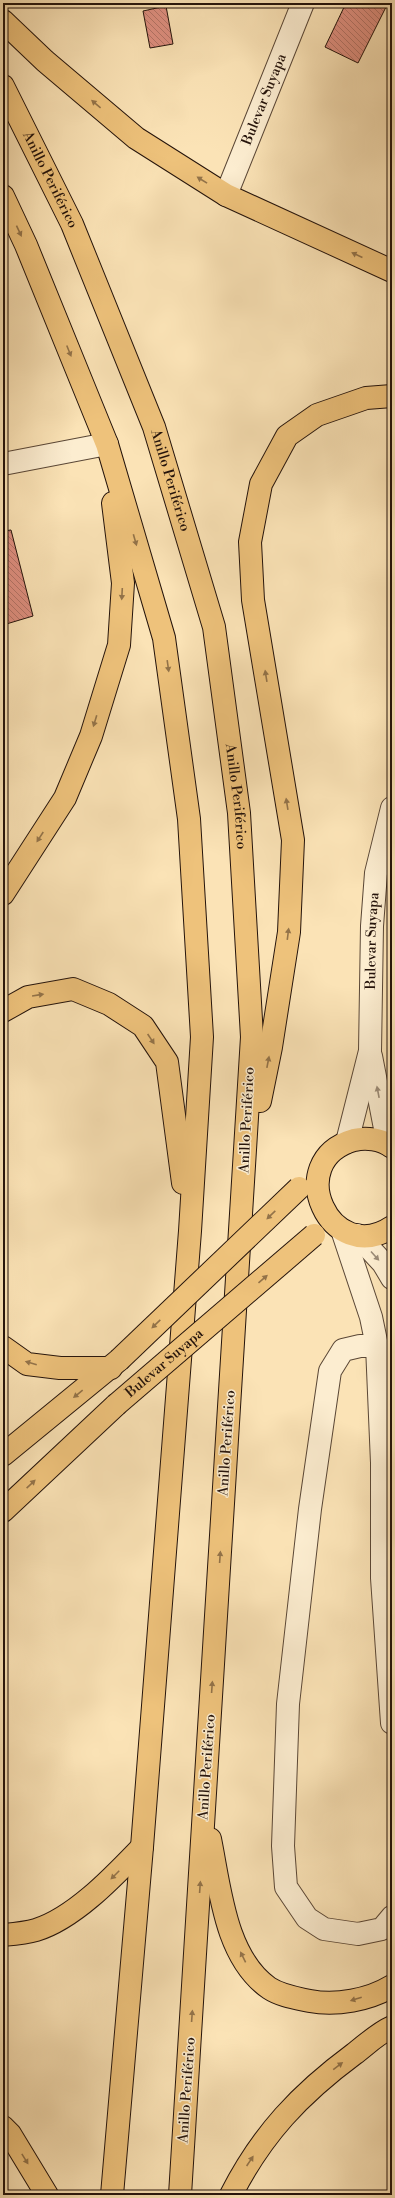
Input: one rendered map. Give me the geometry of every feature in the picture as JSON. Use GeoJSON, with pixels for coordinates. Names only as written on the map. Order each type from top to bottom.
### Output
{"type":"FeatureCollection","features":[{"type":"Feature","properties":{"kind":"main road"},"geometry":{"type":"LineString","coordinates":[[3,21],[45,61],[136,138],[226,195],[392,271]]}},
{"type":"Feature","properties":{"kind":"main road","name":"Anillo Periférico"},"geometry":{"type":"LineString","coordinates":[[3,86],[72,224],[154,427],[214,627],[239,813],[252,1029],[180,2195]]}},
{"type":"Feature","properties":{"kind":"main road"},"geometry":{"type":"LineString","coordinates":[[3,196],[26,245],[107,444],[164,638],[189,818],[202,1037],[190,1231],[142,1846],[112,2195]]}},
{"type":"Feature","properties":{"kind":"main road"},"geometry":{"type":"LineString","coordinates":[[243,1183],[271,1048],[289,932],[293,840],[253,600],[250,542],[259,491],[261,484],[287,436],[317,415],[366,398],[392,396]]}},
{"type":"Feature","properties":{"kind":"main road"},"geometry":{"type":"LineString","coordinates":[[3,894],[65,798],[91,736],[119,645],[122,583],[107,444]]}},
{"type":"Feature","properties":{"kind":"main road"},"geometry":{"type":"LineString","coordinates":[[3,1011],[28,997],[73,990],[109,1004],[143,1026],[167,1062],[190,1231]]}},
{"type":"Feature","properties":{"kind":"main road"},"geometry":{"type":"LineString","coordinates":[[3,1455],[115,1364],[322,1167],[336,1148],[347,1142],[361,1139],[375,1139],[390,1145]]}},
{"type":"Feature","properties":{"kind":"main road"},"geometry":{"type":"LineString","coordinates":[[322,1167],[318,1180],[318,1195],[322,1209],[343,1228],[372,1235],[392,1227]]}},
{"type":"Feature","properties":{"kind":"main road","name":"Bulevar Suyapa"},"geometry":{"type":"LineString","coordinates":[[3,1511],[116,1405],[314,1235],[343,1228]]}},
{"type":"Feature","properties":{"kind":"main road"},"geometry":{"type":"LineString","coordinates":[[3,1347],[28,1364],[60,1368],[115,1364]]}},
{"type":"Feature","properties":{"kind":"main road"},"geometry":{"type":"LineString","coordinates":[[204,1810],[228,1928],[249,1970],[270,1988],[292,1998],[319,2003],[349,2001],[384,1991],[392,1986]]}},
{"type":"Feature","properties":{"kind":"main road"},"geometry":{"type":"LineString","coordinates":[[3,1935],[37,1930],[74,1910],[112,1878],[142,1846]]}},
{"type":"Feature","properties":{"kind":"main road"},"geometry":{"type":"LineString","coordinates":[[231,2195],[244,2170],[269,2132],[320,2080],[392,2027]]}},
{"type":"Feature","properties":{"kind":"main road"},"geometry":{"type":"LineString","coordinates":[[3,2127],[10,2134],[47,2195]]}},
{"type":"Feature","properties":{"kind":"street","name":"Bulevar Suyapa"},"geometry":{"type":"LineString","coordinates":[[226,195],[303,3]]}},
{"type":"Feature","properties":{"kind":"street"},"geometry":{"type":"LineString","coordinates":[[3,464],[107,444]]}},
{"type":"Feature","properties":{"kind":"street","name":"Bulevar Suyapa"},"geometry":{"type":"LineString","coordinates":[[390,1145],[370,1051],[372,926],[376,873],[392,808]]}},
{"type":"Feature","properties":{"kind":"street","name":"Bulevar Suyapa"},"geometry":{"type":"LineString","coordinates":[[347,1142],[370,1051]]}},
{"type":"Feature","properties":{"kind":"street"},"geometry":{"type":"LineString","coordinates":[[343,1228],[383,1263],[392,1278]]}},
{"type":"Feature","properties":{"kind":"street"},"geometry":{"type":"LineString","coordinates":[[343,1228],[371,1317],[377,1346],[382,1463],[382,1578],[392,1723]]}},
{"type":"Feature","properties":{"kind":"street"},"geometry":{"type":"LineString","coordinates":[[377,1346],[360,1346],[343,1350],[330,1371],[310,1509],[288,1704],[283,1846],[286,1887],[307,1918],[324,1929],[358,1934],[382,1929],[392,1917]]}},
{"type":"Feature","properties":{"kind":"building"},"geometry":{"type":"Polygon","coordinates":[[[346,3],[388,3],[358,63],[325,47],[346,3]]]}},
{"type":"Feature","properties":{"kind":"building"},"geometry":{"type":"Polygon","coordinates":[[[166,6],[173,44],[150,48],[143,11],[166,6]]]}},
{"type":"Feature","properties":{"kind":"building"},"geometry":{"type":"Polygon","coordinates":[[[11,530],[33,616],[3,625],[3,531],[11,530]]]}}]}
